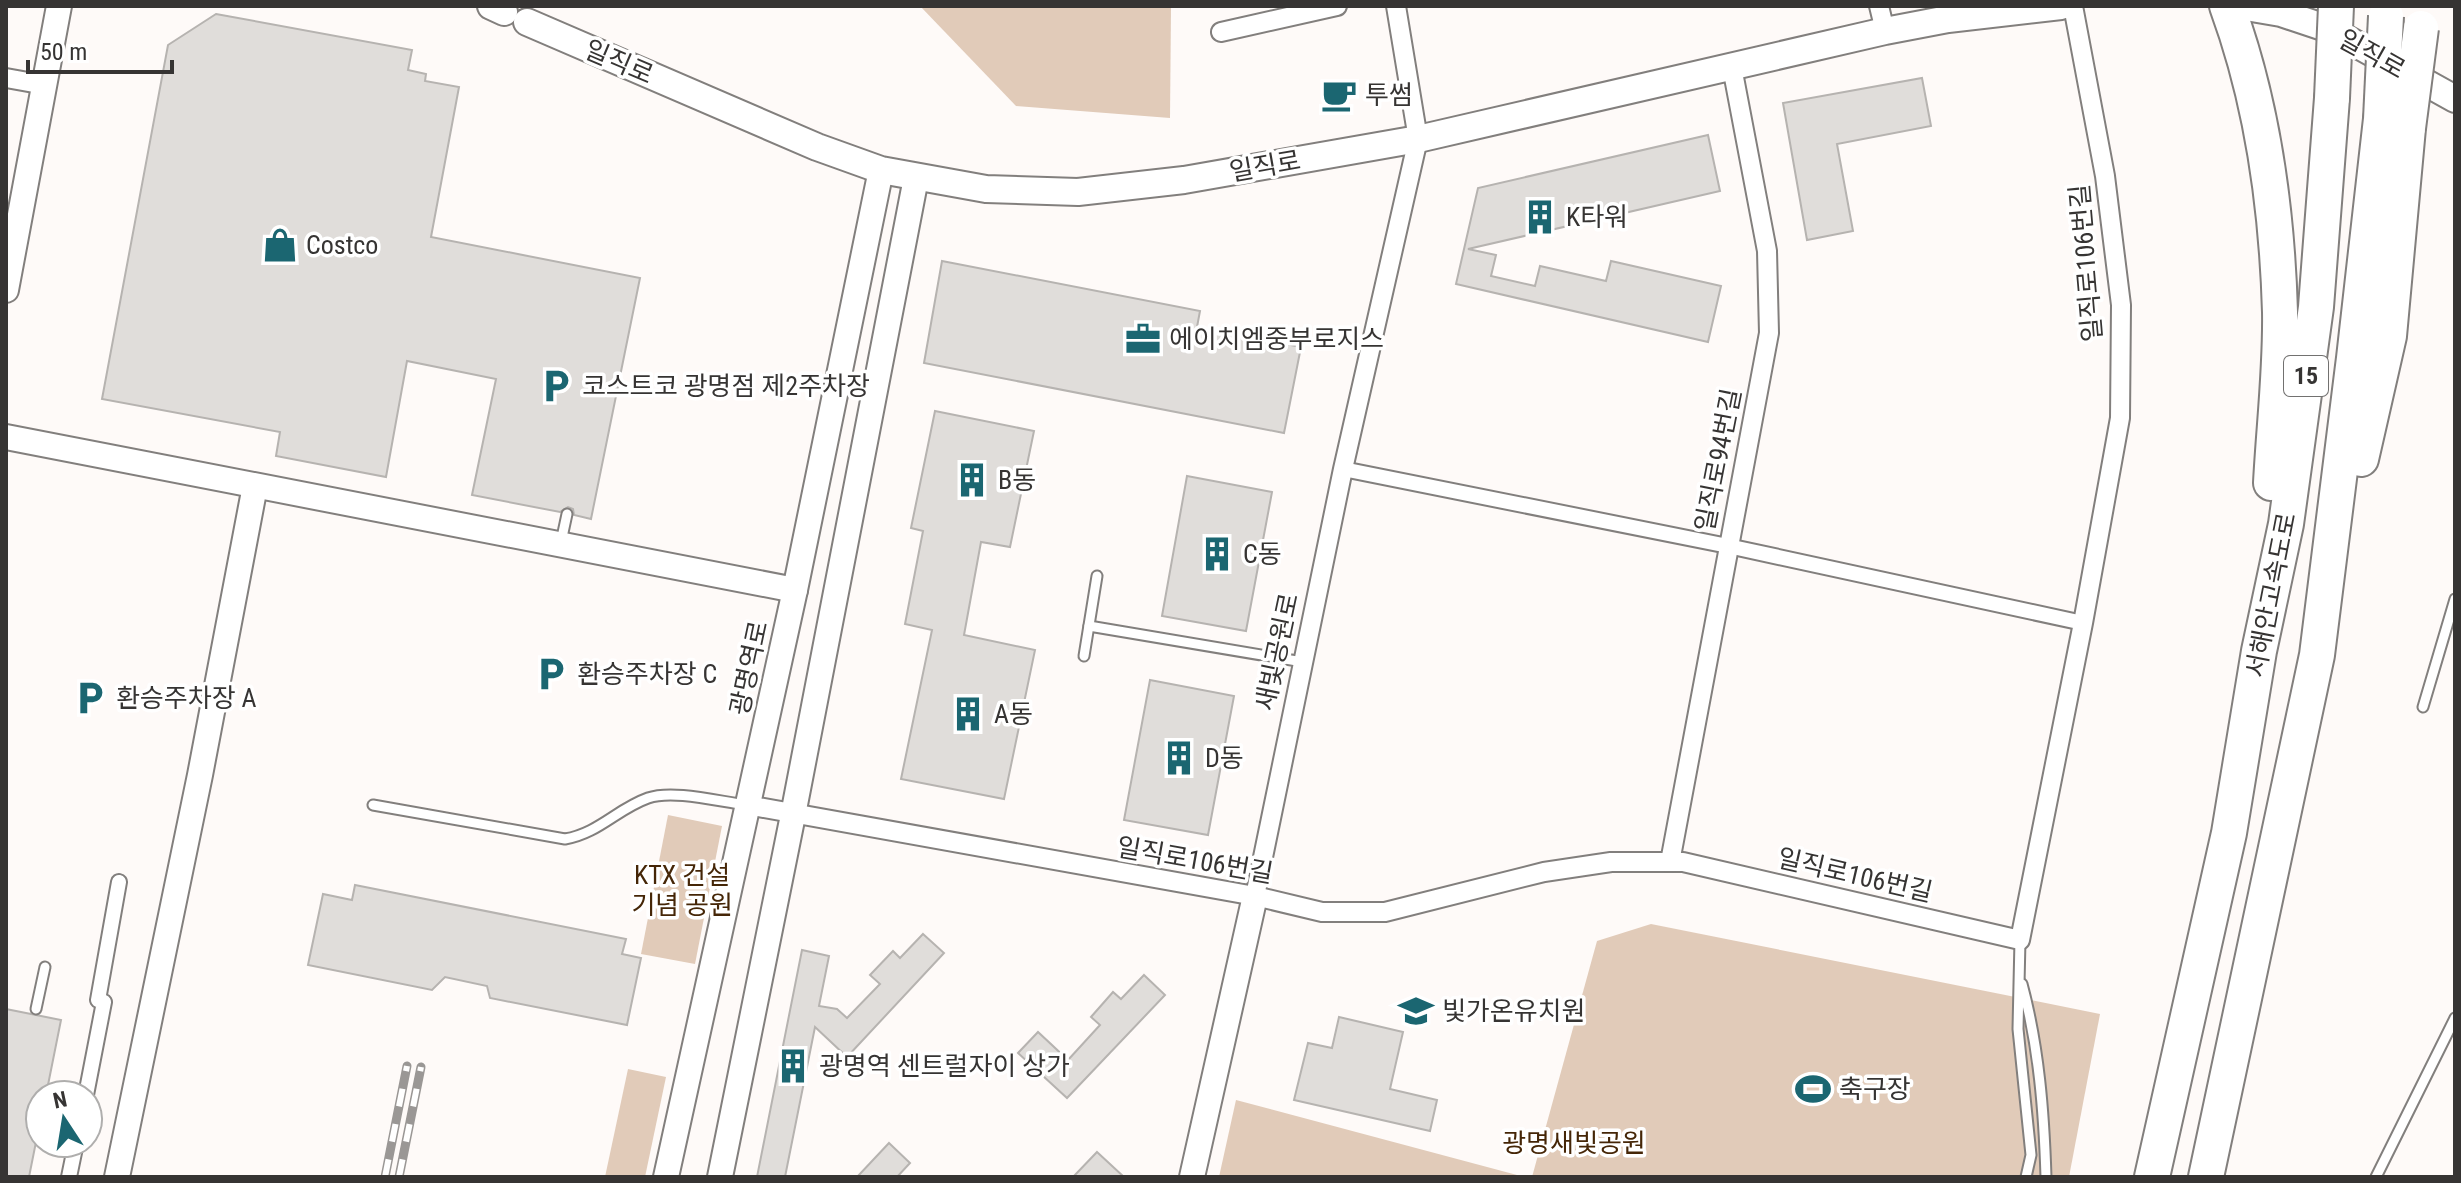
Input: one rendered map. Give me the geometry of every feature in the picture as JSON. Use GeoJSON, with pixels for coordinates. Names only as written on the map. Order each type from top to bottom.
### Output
{"type":"FeatureCollection","features":[{"type":"Feature","properties":{"kind":"highway"},"geometry":{"type":"LineString","coordinates":[[2227,6],[2261,123],[2275,210],[2280,314],[2278,372],[2259,651]]}},
{"type":"Feature","properties":{"kind":"highway","name":"서해안고속도로"},"geometry":{"type":"LineString","coordinates":[[2152,1177],[2229,833],[2259,651],[2286,524],[2316,307],[2336,6]]}},
{"type":"Feature","properties":{"kind":"highway","name":"서해안고속도로"},"geometry":{"type":"LineString","coordinates":[[2206,1177],[2317,655],[2354,358],[2394,124],[2386,11]]}},
{"type":"Feature","properties":{"kind":"highway"},"geometry":{"type":"LineString","coordinates":[[2394,124],[2422,17]]}},
{"type":"Feature","properties":{"kind":"main road","name":"일직로"},"geometry":{"type":"LineString","coordinates":[[507,12],[817,147],[881,170],[986,189],[1078,192],[1184,180],[1418,139],[1732,67],[1882,18],[1948,19],[2061,6]]}},
{"type":"Feature","properties":{"kind":"main road","name":"일직로"},"geometry":{"type":"LineString","coordinates":[[2240,6],[2281,13],[2329,29],[2455,99]]}},
{"type":"Feature","properties":{"kind":"street"},"geometry":{"type":"LineString","coordinates":[[6,290],[59,6]]}},
{"type":"Feature","properties":{"kind":"street"},"geometry":{"type":"LineString","coordinates":[[1221,32],[1337,6]]}},
{"type":"Feature","properties":{"kind":"street"},"geometry":{"type":"LineString","coordinates":[[1396,6],[1418,139]]}},
{"type":"Feature","properties":{"kind":"street","name":"일직로106번길"},"geometry":{"type":"LineString","coordinates":[[747,805],[1255,896],[1322,912],[1385,912],[1544,872],[1611,862],[1683,862],[2020,940],[2120,418],[2121,305],[2105,176],[2073,6]]}},
{"type":"Feature","properties":{"kind":"street","name":"일직로94번길"},"geometry":{"type":"LineString","coordinates":[[1670,862],[1769,333],[1767,251],[1732,67]]}},
{"type":"Feature","properties":{"kind":"street"},"geometry":{"type":"LineString","coordinates":[[6,78],[45,85]]}},
{"type":"Feature","properties":{"kind":"street","name":"새빛공원로"},"geometry":{"type":"LineString","coordinates":[[1192,1177],[1255,896],[1343,469],[1418,139]]}},
{"type":"Feature","properties":{"kind":"street","name":"광명역로"},"geometry":{"type":"LineString","coordinates":[[666,1177],[795,590],[881,170]]}},
{"type":"Feature","properties":{"kind":"street"},"geometry":{"type":"LineString","coordinates":[[720,1177],[916,178]]}},
{"type":"Feature","properties":{"kind":"street"},"geometry":{"type":"LineString","coordinates":[[6,437],[795,590]]}},
{"type":"Feature","properties":{"kind":"street"},"geometry":{"type":"LineString","coordinates":[[1343,469],[1728,546],[2083,623]]}},
{"type":"Feature","properties":{"kind":"street"},"geometry":{"type":"LineString","coordinates":[[117,1177],[200,775],[255,486]]}},
{"type":"Feature","properties":{"kind":"street"},"geometry":{"type":"LineString","coordinates":[[89,1079],[104,1002],[98,1000],[119,882]]}},
{"type":"Feature","properties":{"kind":"lane"},"geometry":{"type":"LineString","coordinates":[[561,545],[567,514]]}},
{"type":"Feature","properties":{"kind":"lane"},"geometry":{"type":"LineString","coordinates":[[1084,656],[1097,576]]}},
{"type":"Feature","properties":{"kind":"lane"},"geometry":{"type":"LineString","coordinates":[[2423,707],[2455,599]]}},
{"type":"Feature","properties":{"kind":"lane"},"geometry":{"type":"LineString","coordinates":[[1089,626],[1303,662]]}},
{"type":"Feature","properties":{"kind":"lane"},"geometry":{"type":"LineString","coordinates":[[373,805],[565,839],[592,832],[650,797],[665,795],[747,805]]}},
{"type":"Feature","properties":{"kind":"lane"},"geometry":{"type":"LineString","coordinates":[[2020,940],[2018,1029],[2031,1155],[2026,1177]]}},
{"type":"Feature","properties":{"kind":"lane"},"geometry":{"type":"LineString","coordinates":[[36,1009],[45,967]]}},
{"type":"Feature","properties":{"kind":"lane"},"geometry":{"type":"LineString","coordinates":[[2019,973],[2032,1019],[2044,1119],[2046,1177]]}},
{"type":"Feature","properties":{"kind":"lane"},"geometry":{"type":"LineString","coordinates":[[2376,1177],[2455,1018]]}},
{"type":"Feature","properties":{"kind":"green space"},"geometry":{"type":"Polygon","coordinates":[[[920,6],[1171,7],[1170,118],[1016,106],[920,6]]]}},
{"type":"Feature","properties":{"kind":"green space","name":"KTX 건설 기념 공원"},"geometry":{"type":"Polygon","coordinates":[[[668,815],[722,826],[695,964],[641,954],[668,815]]]}},
{"type":"Feature","properties":{"kind":"green space"},"geometry":{"type":"Polygon","coordinates":[[[1651,924],[2100,1014],[2069,1177],[1532,1177],[1597,941],[1651,924]]]}},
{"type":"Feature","properties":{"kind":"green space"},"geometry":{"type":"Polygon","coordinates":[[[628,1069],[666,1077],[645,1177],[605,1177],[628,1069]]]}},
{"type":"Feature","properties":{"kind":"green space","name":"광명새빛공원"},"geometry":{"type":"Polygon","coordinates":[[[1236,1100],[1517,1175],[1523,1177],[1219,1177],[1236,1100]]]}},
{"type":"Feature","properties":{"kind":"building","name":"Costco"},"geometry":{"type":"Polygon","coordinates":[[[216,14],[412,50],[408,70],[426,74],[425,81],[459,87],[431,237],[640,278],[591,519],[574,515],[573,509],[568,507],[560,512],[472,495],[496,379],[407,361],[386,477],[276,456],[280,432],[102,399],[168,45],[216,14]]]}},
{"type":"Feature","properties":{"kind":"building"},"geometry":{"type":"Polygon","coordinates":[[[1922,78],[1931,126],[1837,144],[1853,231],[1807,240],[1783,103],[1922,78]]]}},
{"type":"Feature","properties":{"kind":"building","name":"K타워"},"geometry":{"type":"Polygon","coordinates":[[[1708,135],[1720,191],[1468,249],[1496,255],[1491,276],[1535,286],[1540,266],[1606,281],[1611,261],[1721,286],[1708,342],[1456,284],[1478,188],[1708,135]]]}},
{"type":"Feature","properties":{"kind":"building"},"geometry":{"type":"Polygon","coordinates":[[[942,261],[1200,311],[1197,327],[1301,347],[1284,433],[924,363],[942,261]]]}},
{"type":"Feature","properties":{"kind":"building"},"geometry":{"type":"Polygon","coordinates":[[[935,411],[1034,431],[1010,547],[981,542],[964,635],[1035,650],[1004,799],[901,779],[932,630],[905,624],[923,531],[911,528],[935,411]]]}},
{"type":"Feature","properties":{"kind":"building","name":"C동"},"geometry":{"type":"Polygon","coordinates":[[[1187,476],[1272,492],[1246,631],[1162,616],[1187,476]]]}},
{"type":"Feature","properties":{"kind":"building","name":"D동"},"geometry":{"type":"Polygon","coordinates":[[[1150,680],[1234,696],[1208,835],[1124,820],[1150,680]]]}},
{"type":"Feature","properties":{"kind":"building"},"geometry":{"type":"Polygon","coordinates":[[[355,885],[626,939],[622,954],[641,958],[627,1025],[490,998],[487,986],[445,977],[432,990],[308,965],[323,894],[352,900],[355,885]]]}},
{"type":"Feature","properties":{"kind":"building"},"geometry":{"type":"Polygon","coordinates":[[[923,934],[944,953],[847,1057],[815,1027],[785,1177],[757,1177],[802,950],[829,956],[819,1006],[837,1009],[847,1018],[880,984],[870,975],[893,951],[900,958],[923,934]]]}},
{"type":"Feature","properties":{"kind":"building"},"geometry":{"type":"Polygon","coordinates":[[[1144,975],[1165,995],[1067,1098],[1018,1053],[1038,1032],[1068,1060],[1100,1025],[1091,1017],[1113,992],[1121,999],[1144,975]]]}},
{"type":"Feature","properties":{"kind":"building"},"geometry":{"type":"Polygon","coordinates":[[[6,1009],[61,1020],[49,1079],[24,1079],[24,1159],[33,1159],[29,1177],[6,1177],[6,1009]]]}},
{"type":"Feature","properties":{"kind":"building","name":"빛가온유치원"},"geometry":{"type":"Polygon","coordinates":[[[1339,1017],[1403,1032],[1390,1089],[1437,1100],[1430,1131],[1294,1100],[1308,1043],[1332,1048],[1339,1017]]]}},
{"type":"Feature","properties":{"kind":"building"},"geometry":{"type":"Polygon","coordinates":[[[889,1143],[910,1163],[897,1177],[857,1177],[889,1143]]]}},
{"type":"Feature","properties":{"kind":"building"},"geometry":{"type":"Polygon","coordinates":[[[1097,1152],[1124,1177],[1073,1177],[1097,1152]]]}},
{"type":"Feature","properties":{"kind":"railway"},"geometry":{"type":"LineString","coordinates":[[385,1177],[407,1066]]}},
{"type":"Feature","properties":{"kind":"railway"},"geometry":{"type":"LineString","coordinates":[[399,1177],[421,1067]]}},
{"type":"Feature","properties":{"kind":"place","name":"투썸"},"geometry":{"type":"Point","coordinates":[1339,95]}},
{"type":"Feature","properties":{"kind":"place","name":"K타워"},"geometry":{"type":"Point","coordinates":[1540,217]}},
{"type":"Feature","properties":{"kind":"place","name":"Costco"},"geometry":{"type":"Point","coordinates":[280,245]}},
{"type":"Feature","properties":{"kind":"place","name":"에이치엠중부로지스"},"geometry":{"type":"Point","coordinates":[1143,339]}},
{"type":"Feature","properties":{"kind":"place","name":"코스트코 광명점 제2주차장"},"geometry":{"type":"Point","coordinates":[556,386]}},
{"type":"Feature","properties":{"kind":"place","name":"B동"},"geometry":{"type":"Point","coordinates":[972,480]}},
{"type":"Feature","properties":{"kind":"place","name":"C동"},"geometry":{"type":"Point","coordinates":[1217,554]}},
{"type":"Feature","properties":{"kind":"place","name":"환승주차장 C"},"geometry":{"type":"Point","coordinates":[551,674]}},
{"type":"Feature","properties":{"kind":"place","name":"환승주차장 A"},"geometry":{"type":"Point","coordinates":[90,698]}},
{"type":"Feature","properties":{"kind":"place","name":"A동"},"geometry":{"type":"Point","coordinates":[968,714]}},
{"type":"Feature","properties":{"kind":"place","name":"D동"},"geometry":{"type":"Point","coordinates":[1179,758]}},
{"type":"Feature","properties":{"kind":"place","name":"빛가온유치원"},"geometry":{"type":"Point","coordinates":[1416,1011]}},
{"type":"Feature","properties":{"kind":"place","name":"광명역 센트럴자이 상가"},"geometry":{"type":"Point","coordinates":[793,1066]}},
{"type":"Feature","properties":{"kind":"place","name":"축구장"},"geometry":{"type":"Point","coordinates":[1813,1089]}}]}
